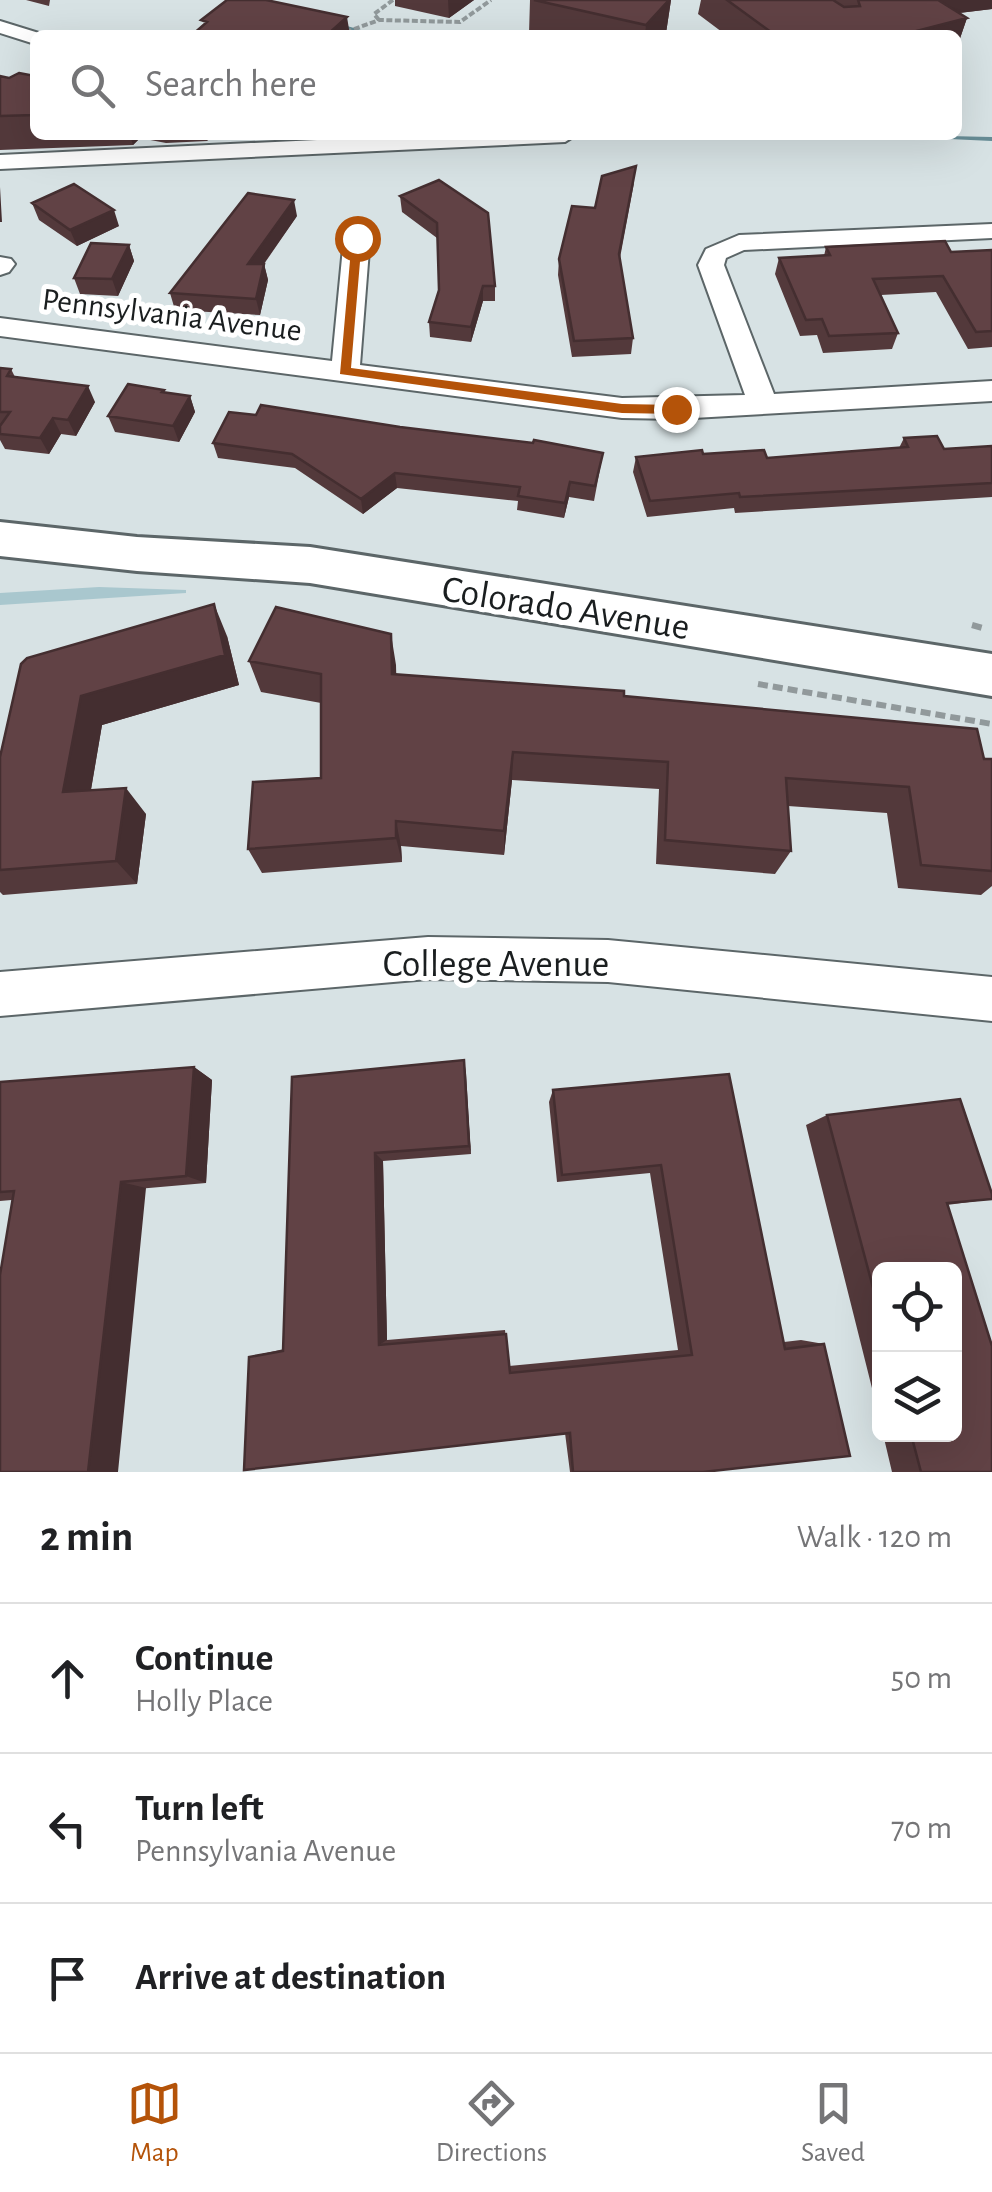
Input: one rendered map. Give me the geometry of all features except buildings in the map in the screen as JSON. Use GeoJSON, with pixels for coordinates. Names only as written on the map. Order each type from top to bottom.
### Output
{"type":"FeatureCollection","features":[{"type":"Feature","properties":{"kind":"main road","name":"Colorado Avenue"},"geometry":{"type":"LineString","coordinates":[[0,539],[137,554],[310,566],[992,675]]}},
{"type":"Feature","properties":{"kind":"main road","name":"Colorado Avenue"},"geometry":{"type":"LineString","coordinates":[[0,570],[137,554]]}},
{"type":"Feature","properties":{"kind":"street"},"geometry":{"type":"LineString","coordinates":[[0,28],[30,37]]}},
{"type":"Feature","properties":{"kind":"street"},"geometry":{"type":"LineString","coordinates":[[0,162],[460,140]]}},
{"type":"Feature","properties":{"kind":"street"},"geometry":{"type":"LineString","coordinates":[[763,404],[711,265],[715,254],[739,243],[992,231]]}},
{"type":"Feature","properties":{"kind":"street"},"geometry":{"type":"LineString","coordinates":[[345,372],[357,238]]}},
{"type":"Feature","properties":{"kind":"street","name":"Pennsylvania Avenue"},"geometry":{"type":"LineString","coordinates":[[0,327],[622,408],[992,391]]}},
{"type":"Feature","properties":{"kind":"street","name":"College Avenue"},"geometry":{"type":"LineString","coordinates":[[0,994],[428,958],[608,961],[992,999]]}},
{"type":"Feature","properties":{"kind":"path"},"geometry":{"type":"LineString","coordinates":[[379,20],[374,14],[393,0]]}},
{"type":"Feature","properties":{"kind":"path"},"geometry":{"type":"LineString","coordinates":[[348,30],[379,20],[460,22],[491,0]]}},
{"type":"Feature","properties":{"kind":"path"},"geometry":{"type":"LineString","coordinates":[[758,684],[992,724]]}},
{"type":"Feature","properties":{"kind":"shaded area"},"geometry":{"type":"Polygon","coordinates":[[[99,587],[186,593],[0,605],[0,593],[99,587]]]}},
{"type":"Feature","properties":{"kind":"waterway"},"geometry":{"type":"LineString","coordinates":[[333,24],[355,30]]}},
{"type":"Feature","properties":{"kind":"waterway"},"geometry":{"type":"LineString","coordinates":[[962,138],[992,139]]}},
{"type":"Feature","properties":{"kind":"route"},"geometry":{"type":"LineString","coordinates":[[357,238],[345,372],[622,408],[676,409]]}}]}
